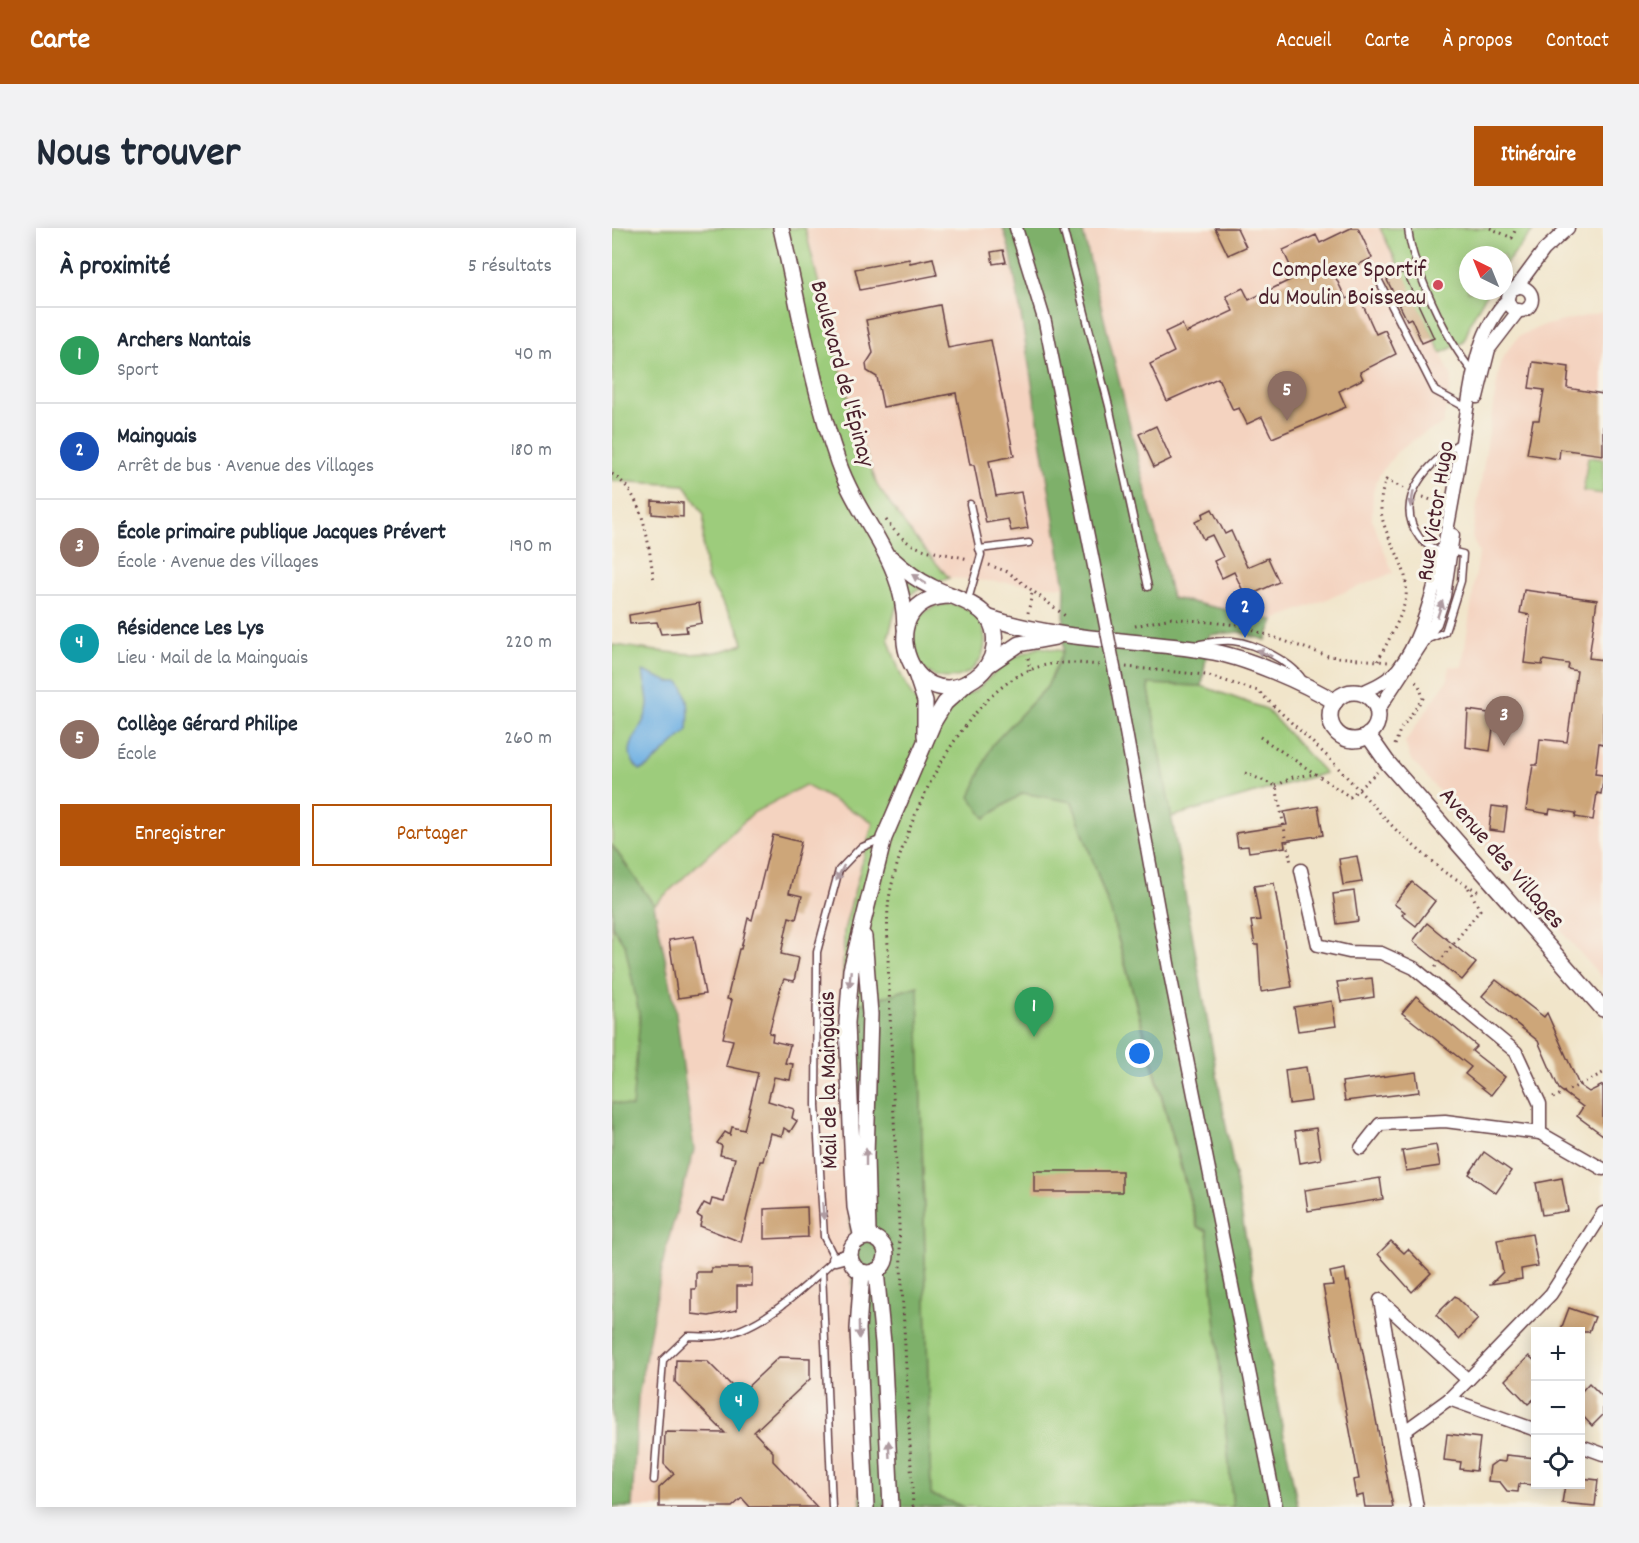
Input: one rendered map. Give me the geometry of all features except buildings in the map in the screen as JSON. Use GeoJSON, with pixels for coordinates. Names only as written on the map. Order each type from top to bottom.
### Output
{"type":"FeatureCollection","features":[{"type":"Feature","properties":{"kind":"street","name":"Boulevard de l'Épinay"},"geometry":{"type":"LineString","coordinates":[[781,228],[838,463],[865,519],[889,557],[904,595],[905,628]]}},
{"type":"Feature","properties":{"kind":"street"},"geometry":{"type":"LineString","coordinates":[[1016,228],[1045,322],[1118,688],[1169,969],[1276,1507]]}},
{"type":"Feature","properties":{"kind":"street"},"geometry":{"type":"LineString","coordinates":[[1513,292],[1544,250],[1568,228]]}},
{"type":"Feature","properties":{"kind":"street"},"geometry":{"type":"LineString","coordinates":[[1508,300],[1510,305],[1524,311],[1532,304],[1531,294],[1520,286],[1516,288]]}},
{"type":"Feature","properties":{"kind":"street","name":"Rue Victor Hugo"},"geometry":{"type":"LineString","coordinates":[[1360,693],[1401,671],[1435,623],[1444,596],[1446,552],[1473,372],[1485,332],[1498,308],[1507,300]]}},
{"type":"Feature","properties":{"kind":"street","name":"Rue Victor Hugo"},"geometry":{"type":"LineString","coordinates":[[1377,712],[1401,671],[1423,623],[1446,552],[1477,393],[1489,349],[1508,321],[1519,310]]}},
{"type":"Feature","properties":{"kind":"street","name":"Boulevard de l'Épinay"},"geometry":{"type":"LineString","coordinates":[[889,557],[922,581],[952,596]]}},
{"type":"Feature","properties":{"kind":"street"},"geometry":{"type":"LineString","coordinates":[[1071,628],[1019,644],[968,682],[940,686],[927,681],[915,671],[905,652],[905,628],[913,614],[924,603],[936,598],[952,596],[968,600],[987,616],[1014,626],[1071,628],[1238,659],[1335,702]]}},
{"type":"Feature","properties":{"kind":"street"},"geometry":{"type":"LineString","coordinates":[[987,616],[993,630],[994,646],[987,666]]}},
{"type":"Feature","properties":{"kind":"street","name":"Mail de la Mainguais"},"geometry":{"type":"LineString","coordinates":[[915,671],[925,701],[926,737]]}},
{"type":"Feature","properties":{"kind":"street","name":"Mail de la Mainguais"},"geometry":{"type":"LineString","coordinates":[[865,1237],[855,1207],[847,1023],[851,970],[884,838],[918,763],[926,737],[945,703],[968,682]]}},
{"type":"Feature","properties":{"kind":"street"},"geometry":{"type":"LineString","coordinates":[[1360,693],[1375,703],[1377,723],[1368,735],[1352,739],[1337,732],[1330,718],[1335,702],[1346,694],[1360,693]]}},
{"type":"Feature","properties":{"kind":"street","name":"Avenue des Villages"},"geometry":{"type":"LineString","coordinates":[[1368,735],[1387,762],[1603,1009]]}},
{"type":"Feature","properties":{"kind":"street"},"geometry":{"type":"LineString","coordinates":[[1296,866],[1318,945],[1349,952],[1381,953],[1414,969],[1516,1052],[1540,1104],[1540,1133]]}},
{"type":"Feature","properties":{"kind":"street","name":"Mail de la Mainguais"},"geometry":{"type":"LineString","coordinates":[[864,922],[870,1014],[865,1237]]}},
{"type":"Feature","properties":{"kind":"street"},"geometry":{"type":"LineString","coordinates":[[1361,1148],[1380,1124],[1445,1121],[1540,1133],[1603,1169]]}},
{"type":"Feature","properties":{"kind":"street"},"geometry":{"type":"LineString","coordinates":[[1405,1431],[1449,1399],[1551,1294],[1603,1213]]}},
{"type":"Feature","properties":{"kind":"street"},"geometry":{"type":"LineString","coordinates":[[866,1507],[858,1329],[869,1272],[885,1263],[886,1251],[880,1241],[865,1237],[853,1245],[843,1257],[854,1266],[869,1272]]}},
{"type":"Feature","properties":{"kind":"street"},"geometry":{"type":"LineString","coordinates":[[869,1272],[883,1343],[891,1507]]}},
{"type":"Feature","properties":{"kind":"street"},"geometry":{"type":"LineString","coordinates":[[1417,1507],[1380,1300],[1468,1380]]}},
{"type":"Feature","properties":{"kind":"street"},"geometry":{"type":"LineString","coordinates":[[1449,1399],[1531,1428]]}},
{"type":"Feature","properties":{"kind":"street"},"geometry":{"type":"LineString","coordinates":[[1585,1447],[1603,1454]]}},
{"type":"Feature","properties":{"kind":"lane"},"geometry":{"type":"LineString","coordinates":[[1063,228],[1109,406],[1148,586]]}},
{"type":"Feature","properties":{"kind":"lane"},"geometry":{"type":"LineString","coordinates":[[1408,228],[1410,247],[1454,347],[1473,372]]}},
{"type":"Feature","properties":{"kind":"lane"},"geometry":{"type":"LineString","coordinates":[[1374,270],[1435,391],[1468,408]]}},
{"type":"Feature","properties":{"kind":"lane","name":"Rue Victor Hugo"},"geometry":{"type":"LineString","coordinates":[[1446,552],[1420,539],[1412,524],[1409,508],[1413,490],[1420,477],[1447,451],[1462,441]]}},
{"type":"Feature","properties":{"kind":"lane"},"geometry":{"type":"LineString","coordinates":[[968,600],[979,562],[980,549],[970,504]]}},
{"type":"Feature","properties":{"kind":"lane"},"geometry":{"type":"LineString","coordinates":[[980,549],[1029,543]]}},
{"type":"Feature","properties":{"kind":"lane"},"geometry":{"type":"LineString","coordinates":[[654,1480],[663,1360],[688,1336],[718,1336],[759,1321],[843,1257],[824,1237],[816,1116],[817,952],[839,870],[860,848],[884,838]]}},
{"type":"Feature","properties":{"kind":"lane"},"geometry":{"type":"LineString","coordinates":[[822,1271],[832,1507]]}},
{"type":"Feature","properties":{"kind":"path"},"geometry":{"type":"LineString","coordinates":[[1490,228],[1512,238],[1516,228]]}},
{"type":"Feature","properties":{"kind":"path"},"geometry":{"type":"LineString","coordinates":[[612,474],[621,479],[634,496],[645,526],[654,581]]}},
{"type":"Feature","properties":{"kind":"path","name":"Rue Victor Hugo"},"geometry":{"type":"LineString","coordinates":[[1378,661],[1406,597],[1396,555],[1380,516],[1380,496],[1386,480]]}},
{"type":"Feature","properties":{"kind":"path"},"geometry":{"type":"LineString","coordinates":[[882,513],[902,540],[911,546],[979,562],[1008,572],[1071,628]]}},
{"type":"Feature","properties":{"kind":"path"},"geometry":{"type":"LineString","coordinates":[[1134,627],[1171,618],[1238,625],[1328,656],[1384,660],[1419,685],[1423,698],[1400,730],[1394,755],[1350,797],[1260,737]]}},
{"type":"Feature","properties":{"kind":"path"},"geometry":{"type":"LineString","coordinates":[[913,1507],[890,1009],[890,896],[907,836],[924,795],[957,737],[983,706],[1020,676],[1040,666],[1065,663],[1110,666]]}},
{"type":"Feature","properties":{"kind":"path"},"geometry":{"type":"LineString","coordinates":[[1119,667],[1206,675],[1258,691],[1329,758],[1358,791],[1424,856],[1444,872],[1481,893]]}},
{"type":"Feature","properties":{"kind":"path"},"geometry":{"type":"LineString","coordinates":[[1245,773],[1276,786]]}},
{"type":"Feature","properties":{"kind":"path"},"geometry":{"type":"LineString","coordinates":[[1276,786],[1293,777],[1316,774]]}},
{"type":"Feature","properties":{"kind":"path"},"geometry":{"type":"LineString","coordinates":[[1276,786],[1296,866]]}},
{"type":"Feature","properties":{"kind":"path"},"geometry":{"type":"LineString","coordinates":[[1426,978],[1480,910],[1467,885]]}},
{"type":"Feature","properties":{"kind":"path"},"geometry":{"type":"LineString","coordinates":[[1540,1104],[1603,1073]]}},
{"type":"Feature","properties":{"kind":"shaded area"},"geometry":{"type":"Polygon","coordinates":[[[805,228],[1003,228],[1011,254],[1065,587],[949,578],[914,537],[878,487],[860,439],[805,228]]]}},
{"type":"Feature","properties":{"kind":"shaded area"},"geometry":{"type":"Polygon","coordinates":[[[1082,228],[1380,228],[1452,377],[1443,424],[1421,435],[1397,452],[1379,475],[1373,492],[1372,520],[1393,573],[1274,620],[1172,598],[1082,228]]]}},
{"type":"Feature","properties":{"kind":"shaded area"},"geometry":{"type":"Polygon","coordinates":[[[1603,312],[1603,979],[1410,758],[1405,742],[1448,679],[1449,666],[1462,667],[1479,553],[1472,537],[1500,364],[1519,336],[1542,326],[1603,312]]]}},
{"type":"Feature","properties":{"kind":"shaded area"},"geometry":{"type":"Polygon","coordinates":[[[805,785],[873,822],[861,861],[844,1086],[861,1507],[632,1507],[638,1397],[665,1252],[694,1150],[675,1006],[654,905],[753,813],[805,785]]]}},
{"type":"Feature","properties":{"kind":"green space"},"geometry":{"type":"Polygon","coordinates":[[[613,228],[805,228],[860,439],[878,487],[914,537],[949,578],[915,591],[896,608],[888,638],[900,673],[913,698],[934,709],[975,691],[1008,660],[1040,647],[1063,651],[1047,687],[992,745],[985,818],[1023,793],[1072,801],[1107,902],[1113,902],[1114,925],[1197,1227],[1207,1231],[1233,1507],[965,1507],[931,1495],[917,986],[842,1010],[844,930],[873,822],[805,785],[753,813],[654,905],[612,845],[612,645],[695,654],[728,650],[743,644],[739,629],[707,578],[703,546],[704,515],[685,485],[612,481],[613,228]]]}},
{"type":"Feature","properties":{"kind":"green space"},"geometry":{"type":"Polygon","coordinates":[[[1003,228],[1082,228],[1172,598],[1274,620],[1266,640],[1239,632],[1209,635],[1202,686],[1148,684],[1252,1273],[1298,1507],[1233,1507],[1207,1231],[1198,1227],[1111,912],[1072,802],[1023,793],[985,818],[970,797],[992,745],[1047,687],[1063,651],[1065,587],[1011,254],[1003,228]]]}},
{"type":"Feature","properties":{"kind":"green space","name":"Complexe Sportif du Moulin Boisseau"},"geometry":{"type":"Polygon","coordinates":[[[1380,228],[1535,228],[1513,255],[1513,246],[1459,246],[1459,300],[1483,300],[1471,321],[1464,342],[1441,353],[1380,228]]]}},
{"type":"Feature","properties":{"kind":"green space"},"geometry":{"type":"Polygon","coordinates":[[[1588,457],[1603,459],[1603,494],[1583,491],[1588,457]]]}},
{"type":"Feature","properties":{"kind":"green space"},"geometry":{"type":"Polygon","coordinates":[[[948,604],[962,607],[974,615],[982,627],[985,641],[982,655],[974,667],[962,675],[948,678],[934,675],[922,667],[914,655],[911,641],[914,627],[922,615],[934,607],[948,604]]]}},
{"type":"Feature","properties":{"kind":"green space"},"geometry":{"type":"Polygon","coordinates":[[[1148,684],[1202,686],[1266,709],[1325,773],[1171,817],[1148,684]]]}},
{"type":"Feature","properties":{"kind":"green space"},"geometry":{"type":"Polygon","coordinates":[[[612,845],[654,905],[675,1006],[694,1150],[665,1252],[638,1397],[632,1507],[612,1507],[612,1102],[632,1107],[640,1018],[625,945],[612,926],[612,845]]]}},
{"type":"Feature","properties":{"kind":"green space"},"geometry":{"type":"Polygon","coordinates":[[[612,882],[667,1125],[612,1130],[612,882]]]}},
{"type":"Feature","properties":{"kind":"green space"},"geometry":{"type":"Polygon","coordinates":[[[918,986],[931,1495],[965,1507],[861,1507],[842,1010],[918,986]]]}},
{"type":"Feature","properties":{"kind":"water"},"geometry":{"type":"Polygon","coordinates":[[[643,671],[669,682],[679,682],[686,693],[689,717],[688,730],[649,766],[640,770],[630,754],[648,704],[643,671]]]}},
{"type":"Feature","properties":{"kind":"place","name":"Complexe Sportif du Moulin Boisseau"},"geometry":{"type":"Point","coordinates":[1438,285]}},
{"type":"Feature","properties":{"kind":"place","name":"Collège Gérard Philipe"},"geometry":{"type":"Point","coordinates":[1287,421]}},
{"type":"Feature","properties":{"kind":"place","name":"Mainguais"},"geometry":{"type":"Point","coordinates":[1245,638]}},
{"type":"Feature","properties":{"kind":"place","name":"École primaire publique Jacques Prévert"},"geometry":{"type":"Point","coordinates":[1504,746]}},
{"type":"Feature","properties":{"kind":"place","name":"Archers Nantais"},"geometry":{"type":"Point","coordinates":[1034,1037]}},
{"type":"Feature","properties":{"kind":"place","name":"Résidence Les Lys"},"geometry":{"type":"Point","coordinates":[739,1432]}}]}
